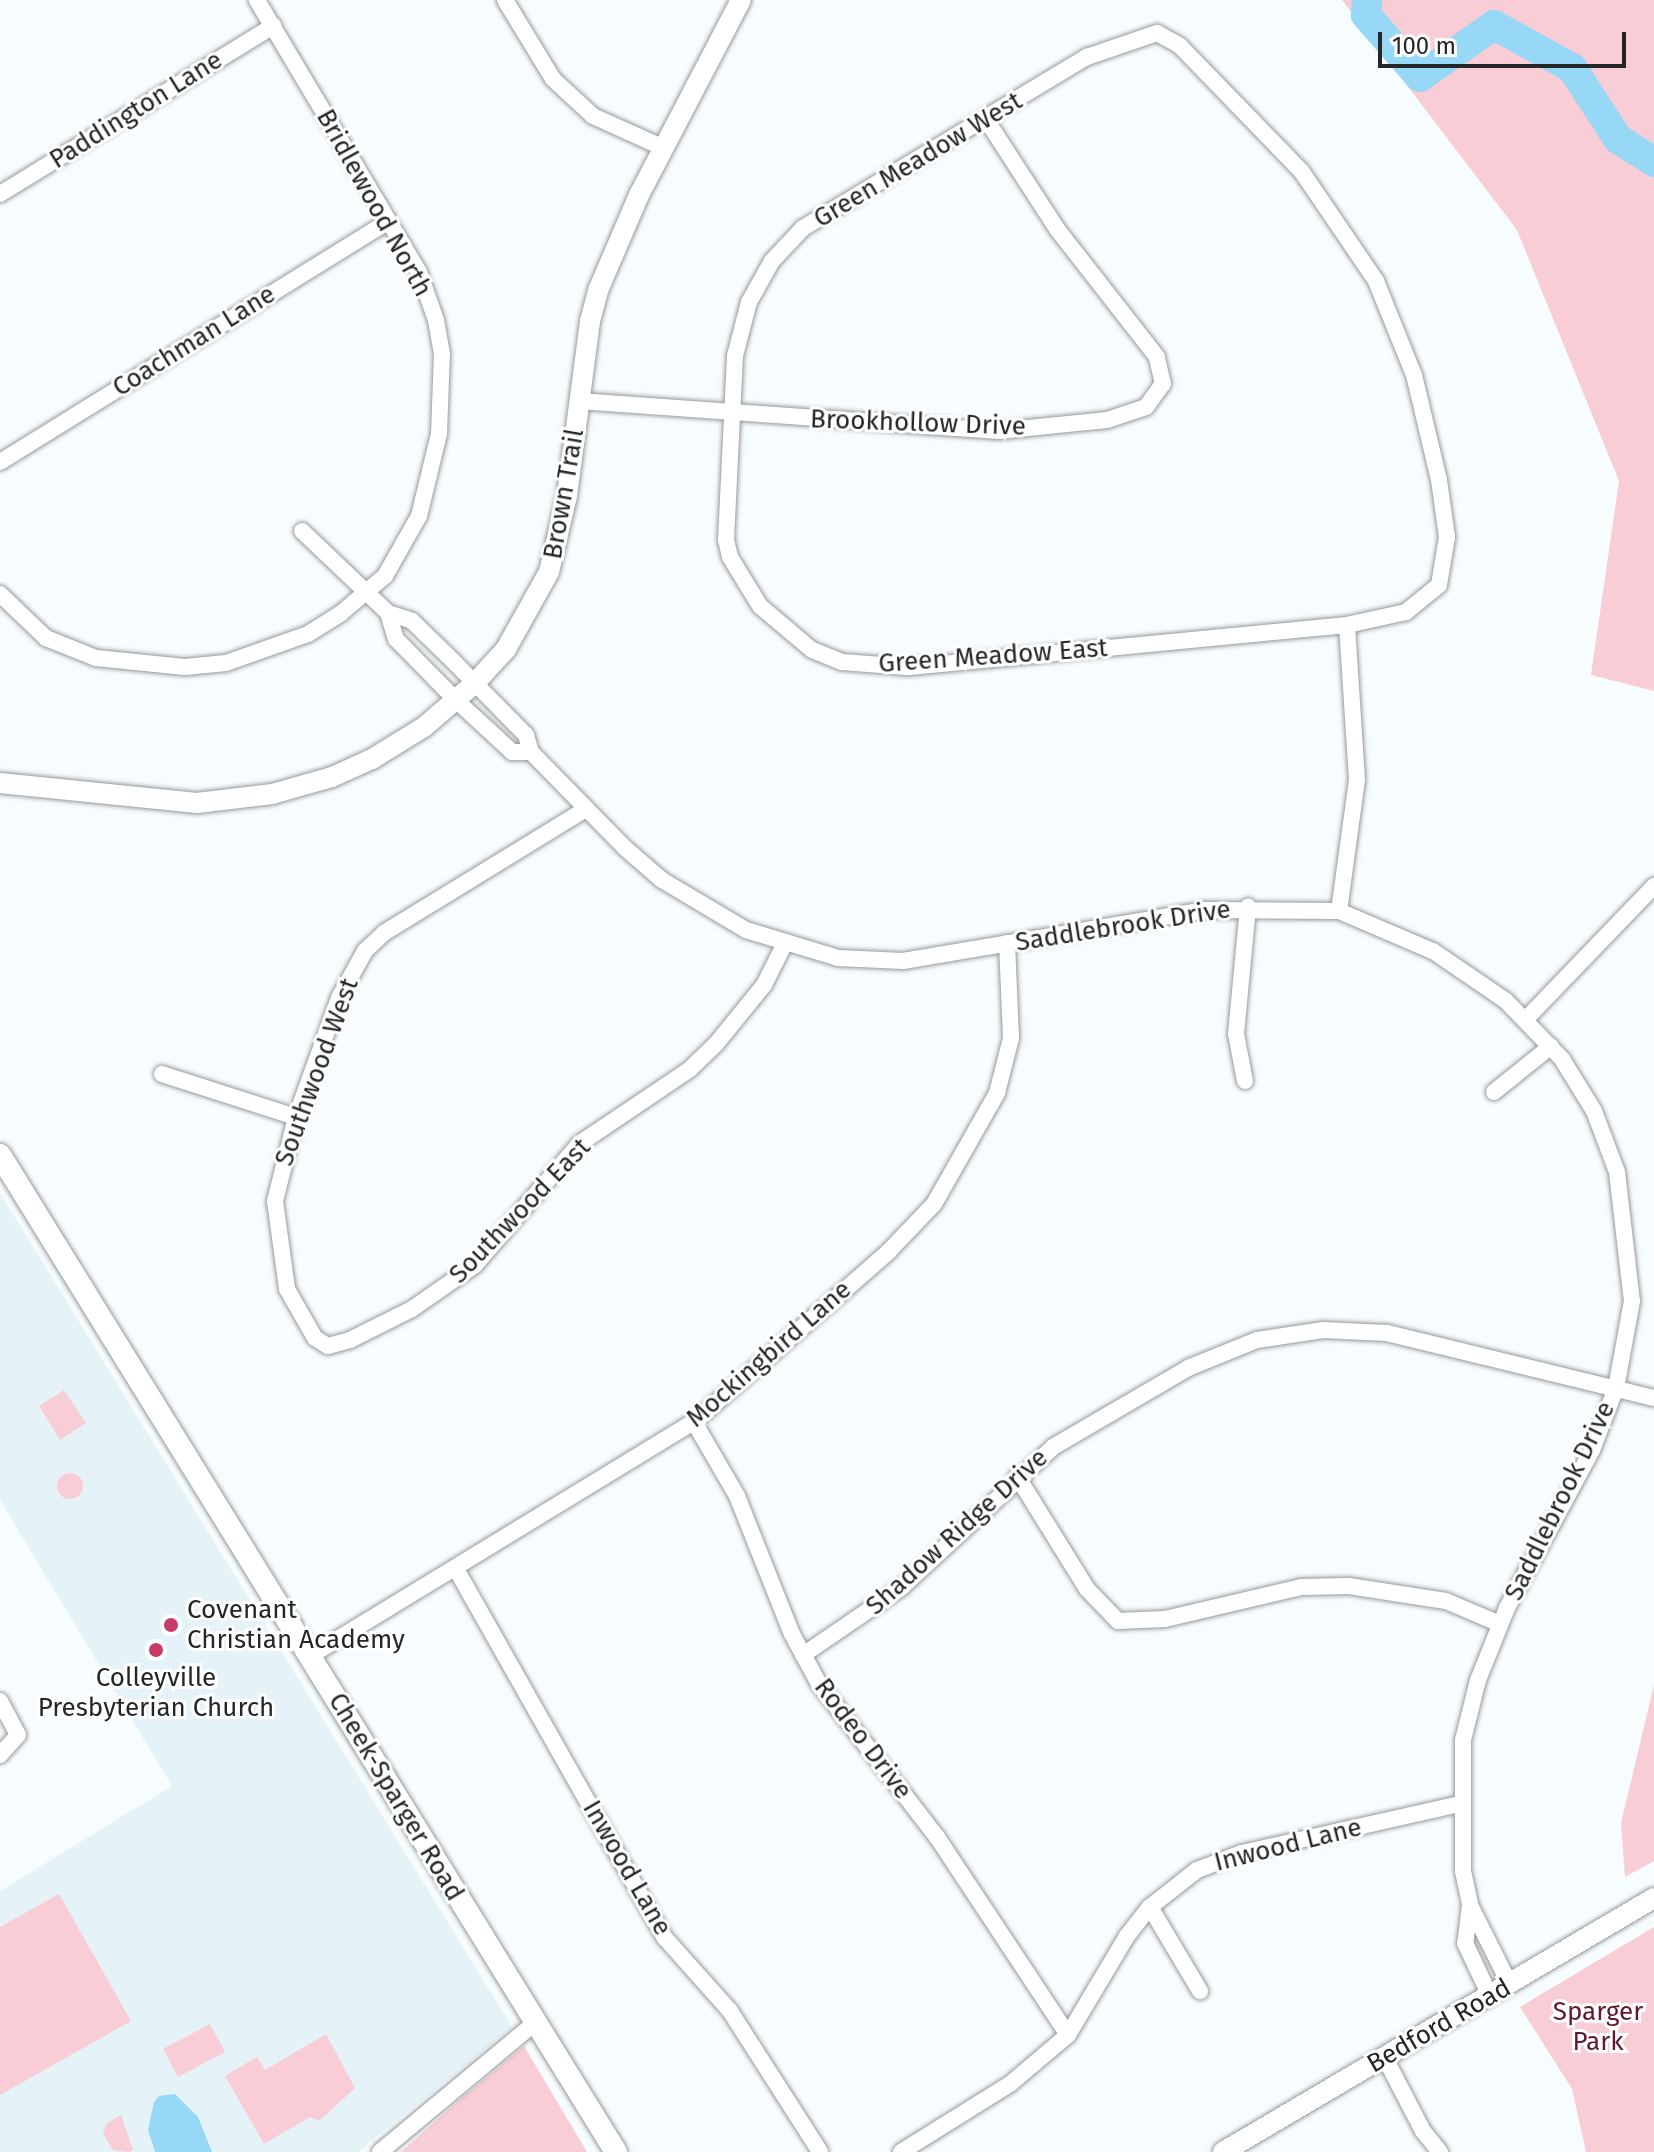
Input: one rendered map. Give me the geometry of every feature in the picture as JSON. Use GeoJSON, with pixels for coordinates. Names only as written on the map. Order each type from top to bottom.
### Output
{"type":"FeatureCollection","features":[{"type":"Feature","properties":{"kind":"main road","name":"Cheek-Sparger Road"},"geometry":{"type":"LineString","coordinates":[[0,1155],[616,2152]]}},
{"type":"Feature","properties":{"kind":"street","name":"Bridlewood North"},"geometry":{"type":"LineString","coordinates":[[0,594],[46,638],[96,658],[185,667],[226,663],[268,651],[308,634],[367,593],[401,553],[419,516],[434,462],[443,393],[436,320],[419,272],[257,0]]}},
{"type":"Feature","properties":{"kind":"street"},"geometry":{"type":"LineString","coordinates":[[505,0],[553,79],[593,116],[664,148]]}},
{"type":"Feature","properties":{"kind":"street","name":"Brown Trail"},"geometry":{"type":"LineString","coordinates":[[0,783],[197,803],[272,794],[332,777],[372,759],[457,701],[475,683],[506,649],[549,572],[567,496],[579,401],[599,288],[664,148],[741,0]]}},
{"type":"Feature","properties":{"kind":"street","name":"Paddington Lane"},"geometry":{"type":"LineString","coordinates":[[0,194],[273,26]]}},
{"type":"Feature","properties":{"kind":"street","name":"Green Meadow West"},"geometry":{"type":"LineString","coordinates":[[732,415],[735,356],[749,302],[772,261],[803,228],[987,121],[1087,57],[1146,33],[1157,33],[1180,46],[1321,194],[1376,281],[1398,327],[1439,480],[1447,557],[1432,595],[1382,621],[1347,625]]}},
{"type":"Feature","properties":{"kind":"street","name":"Brookhollow Drive"},"geometry":{"type":"LineString","coordinates":[[579,401],[732,415],[999,431],[1107,420],[1140,410],[1157,395],[1163,373],[1146,339],[1057,229],[987,121]]}},
{"type":"Feature","properties":{"kind":"street","name":"Coachman Lane"},"geometry":{"type":"LineString","coordinates":[[0,462],[388,221]]}},
{"type":"Feature","properties":{"kind":"street","name":"Green Meadow East"},"geometry":{"type":"LineString","coordinates":[[732,415],[730,557],[747,590],[771,617],[812,650],[842,662],[907,667],[1347,625]]}},
{"type":"Feature","properties":{"kind":"street"},"geometry":{"type":"LineString","coordinates":[[302,531],[388,613]]}},
{"type":"Feature","properties":{"kind":"street","name":"Saddlebrook Drive"},"geometry":{"type":"LineString","coordinates":[[388,613],[412,621],[526,735],[531,752],[586,809],[662,880],[717,916],[785,943],[866,961],[1248,907],[1339,911],[1433,951],[1526,1019],[1551,1046],[1594,1111],[1617,1172],[1625,1213],[1632,1301],[1616,1388],[1592,1450],[1500,1624],[1463,1740],[1460,1804],[1470,1905],[1465,1943],[1490,1996]]}},
{"type":"Feature","properties":{"kind":"street","name":"Saddlebrook Drive"},"geometry":{"type":"LineString","coordinates":[[388,613],[396,639],[457,701],[512,752],[531,752]]}},
{"type":"Feature","properties":{"kind":"street"},"geometry":{"type":"LineString","coordinates":[[1339,911],[1357,780],[1347,625]]}},
{"type":"Feature","properties":{"kind":"street","name":"Southwood West"},"geometry":{"type":"LineString","coordinates":[[328,1346],[315,1338],[295,1308],[275,1224],[282,1163],[339,998],[365,951],[426,903],[586,809]]}},
{"type":"Feature","properties":{"kind":"street"},"geometry":{"type":"LineString","coordinates":[[1526,1019],[1654,886]]}},
{"type":"Feature","properties":{"kind":"street"},"geometry":{"type":"LineString","coordinates":[[1245,1081],[1236,1034],[1248,907]]}},
{"type":"Feature","properties":{"kind":"street","name":"Southwood East"},"geometry":{"type":"LineString","coordinates":[[328,1346],[412,1309],[475,1265],[579,1144],[690,1069],[716,1044],[764,985],[785,943]]}},
{"type":"Feature","properties":{"kind":"street","name":"Mockingbird Lane"},"geometry":{"type":"LineString","coordinates":[[310,1656],[694,1422],[889,1251],[934,1204],[997,1093],[1011,1038],[1007,943]]}},
{"type":"Feature","properties":{"kind":"street"},"geometry":{"type":"LineString","coordinates":[[1494,1092],[1551,1046]]}},
{"type":"Feature","properties":{"kind":"street"},"geometry":{"type":"LineString","coordinates":[[162,1074],[296,1117]]}},
{"type":"Feature","properties":{"kind":"street","name":"Shadow Ridge Drive"},"geometry":{"type":"LineString","coordinates":[[803,1655],[901,1588],[1017,1476],[1112,1410],[1226,1350],[1290,1333],[1387,1333],[1654,1398]]}},
{"type":"Feature","properties":{"kind":"street","name":"Rodeo Drive"},"geometry":{"type":"LineString","coordinates":[[694,1422],[737,1496],[803,1655],[819,1684],[937,1837],[1068,2035]]}},
{"type":"Feature","properties":{"kind":"street"},"geometry":{"type":"LineString","coordinates":[[1017,1476],[1087,1589],[1118,1621],[1165,1619],[1301,1587],[1349,1586],[1446,1601],[1500,1624]]}},
{"type":"Feature","properties":{"kind":"street","name":"Inwood Lane"},"geometry":{"type":"LineString","coordinates":[[456,1569],[665,1938],[730,2011],[820,2152]]}},
{"type":"Feature","properties":{"kind":"street"},"geometry":{"type":"LineString","coordinates":[[0,1701],[18,1735],[0,1755]]}},
{"type":"Feature","properties":{"kind":"street","name":"Inwood Lane"},"geometry":{"type":"LineString","coordinates":[[901,2152],[1010,2084],[1068,2035],[1127,1936],[1150,1907],[1218,1860],[1460,1804]]}},
{"type":"Feature","properties":{"kind":"street","name":"Bedford Road"},"geometry":{"type":"LineString","coordinates":[[1223,2152],[1654,1898]]}},
{"type":"Feature","properties":{"kind":"street","name":"Saddlebrook Drive"},"geometry":{"type":"LineString","coordinates":[[1470,1905],[1510,1985]]}},
{"type":"Feature","properties":{"kind":"street"},"geometry":{"type":"LineString","coordinates":[[1150,1907],[1200,1991]]}},
{"type":"Feature","properties":{"kind":"street"},"geometry":{"type":"LineString","coordinates":[[380,2152],[535,2023]]}},
{"type":"Feature","properties":{"kind":"street"},"geometry":{"type":"LineString","coordinates":[[1385,2058],[1423,2131],[1440,2152]]}},
{"type":"Feature","properties":{"kind":"shaded area","name":"Covenant Christian Academy"},"geometry":{"type":"Polygon","coordinates":[[[0,1193],[512,2027],[358,2152],[0,2152],[0,1891],[172,1786],[0,1500],[0,1193]]]}},
{"type":"Feature","properties":{"kind":"green space"},"geometry":{"type":"Polygon","coordinates":[[[1342,0],[1654,0],[1654,691],[1591,675],[1619,481],[1517,230],[1342,0]]]}},
{"type":"Feature","properties":{"kind":"green space"},"geometry":{"type":"Polygon","coordinates":[[[64,1390],[86,1423],[60,1440],[39,1406],[64,1390]]]}},
{"type":"Feature","properties":{"kind":"green space"},"geometry":{"type":"Polygon","coordinates":[[[70,1473],[79,1477],[83,1486],[79,1495],[70,1499],[61,1495],[57,1486],[61,1477],[70,1473]]]}},
{"type":"Feature","properties":{"kind":"green space"},"geometry":{"type":"Polygon","coordinates":[[[1654,1685],[1654,1861],[1625,1877],[1621,1823],[1654,1685]]]}},
{"type":"Feature","properties":{"kind":"green space"},"geometry":{"type":"Polygon","coordinates":[[[59,1894],[131,2021],[0,2095],[0,1927],[59,1894]]]}},
{"type":"Feature","properties":{"kind":"green space","name":"Sparger Park"},"geometry":{"type":"Polygon","coordinates":[[[1654,1927],[1654,2152],[1586,2152],[1572,2089],[1520,2007],[1654,1927]]]}},
{"type":"Feature","properties":{"kind":"green space"},"geometry":{"type":"Polygon","coordinates":[[[210,2024],[225,2052],[178,2077],[163,2049],[210,2024]]]}},
{"type":"Feature","properties":{"kind":"green space"},"geometry":{"type":"Polygon","coordinates":[[[326,2034],[355,2088],[319,2121],[310,2117],[264,2144],[225,2076],[257,2057],[265,2070],[326,2034]]]}},
{"type":"Feature","properties":{"kind":"green space"},"geometry":{"type":"Polygon","coordinates":[[[524,2046],[587,2152],[401,2152],[457,2102],[524,2046]]]}},
{"type":"Feature","properties":{"kind":"green space"},"geometry":{"type":"Polygon","coordinates":[[[121,2115],[133,2150],[128,2152],[113,2150],[103,2134],[107,2123],[121,2115]]]}},
{"type":"Feature","properties":{"kind":"water"},"geometry":{"type":"Polygon","coordinates":[[[175,2094],[198,2117],[212,2152],[155,2152],[148,2130],[154,2102],[159,2096],[175,2094]]]}},
{"type":"Feature","properties":{"kind":"waterway"},"geometry":{"type":"LineString","coordinates":[[1367,0],[1366,15],[1420,77],[1494,25],[1572,68],[1618,139],[1654,162]]}},
{"type":"Feature","properties":{"kind":"place","name":"Covenant Christian Academy"},"geometry":{"type":"Point","coordinates":[171,1625]}},
{"type":"Feature","properties":{"kind":"place","name":"Colleyville Presbyterian Church"},"geometry":{"type":"Point","coordinates":[156,1650]}}]}
